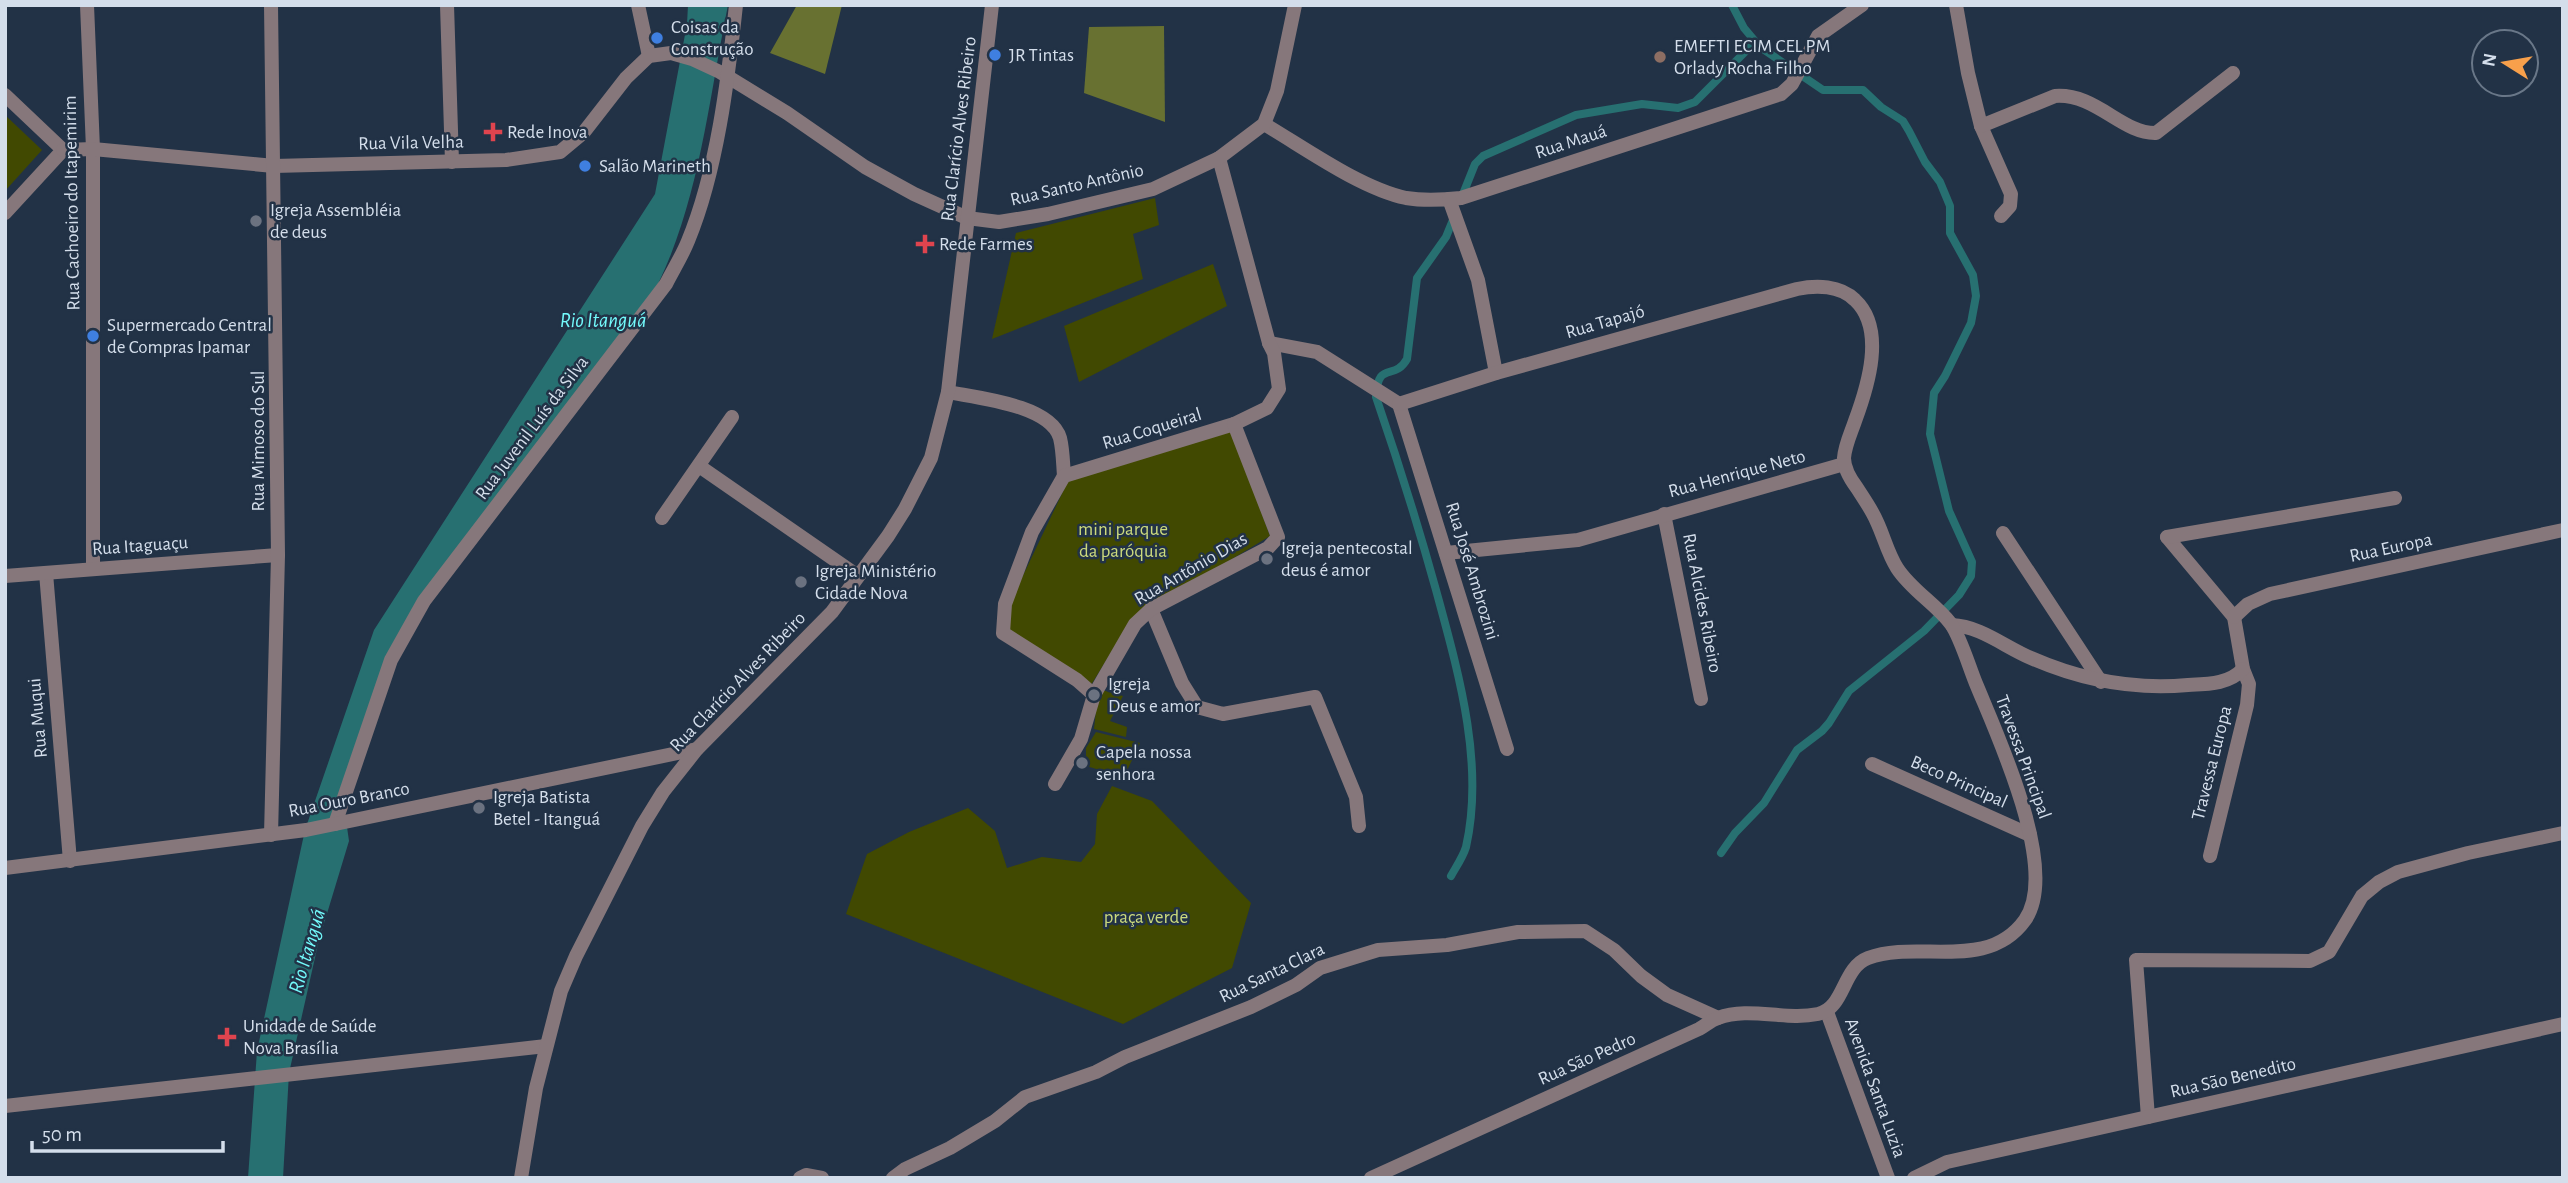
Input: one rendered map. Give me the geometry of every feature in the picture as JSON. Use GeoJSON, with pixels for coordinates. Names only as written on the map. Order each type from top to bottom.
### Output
{"type":"FeatureCollection","features":[{"type":"Feature","properties":{"kind":"street","name":"Rua Cachoeiro do Itapemirim"},"geometry":{"type":"LineString","coordinates":[[87,5],[93,149],[93,569]]}},
{"type":"Feature","properties":{"kind":"street","name":"Rua Mimoso do Sul"},"geometry":{"type":"LineString","coordinates":[[271,5],[278,555],[271,835]]}},
{"type":"Feature","properties":{"kind":"street"},"geometry":{"type":"LineString","coordinates":[[447,5],[452,162]]}},
{"type":"Feature","properties":{"kind":"street"},"geometry":{"type":"LineString","coordinates":[[638,5],[649,56],[671,53],[692,59],[787,113],[865,167],[914,194],[967,218]]}},
{"type":"Feature","properties":{"kind":"street","name":"Rua Juvenil Luís da Silva"},"geometry":{"type":"LineString","coordinates":[[335,824],[391,660],[424,601],[666,284],[688,242],[704,192],[736,5]]}},
{"type":"Feature","properties":{"kind":"street","name":"Rua Clarício Alves Ribeiro"},"geometry":{"type":"LineString","coordinates":[[521,1178],[525,1145],[546,1046],[561,991],[618,871],[663,792],[696,749],[832,612],[905,509],[931,458],[948,392],[992,5]]}},
{"type":"Feature","properties":{"kind":"street"},"geometry":{"type":"LineString","coordinates":[[1264,124],[1277,91],[1296,5]]}},
{"type":"Feature","properties":{"kind":"street","name":"Rua Mauá"},"geometry":{"type":"LineString","coordinates":[[1264,124],[1380,190],[1407,198],[1449,200],[1471,196],[1781,94],[1792,84],[1814,41],[1830,25],[1862,5]]}},
{"type":"Feature","properties":{"kind":"street"},"geometry":{"type":"LineString","coordinates":[[1956,5],[1981,126],[2011,194],[2010,206],[2001,216]]}},
{"type":"Feature","properties":{"kind":"street","name":"Rua Vila Velha"},"geometry":{"type":"LineString","coordinates":[[63,150],[93,149],[274,166],[506,160],[561,152],[584,132],[626,78],[649,56]]}},
{"type":"Feature","properties":{"kind":"street"},"geometry":{"type":"LineString","coordinates":[[1981,126],[2055,96],[2068,95],[2099,107],[2134,129],[2156,133],[2233,73]]}},
{"type":"Feature","properties":{"kind":"street"},"geometry":{"type":"LineString","coordinates":[[5,95],[63,150],[5,213]]}},
{"type":"Feature","properties":{"kind":"street","name":"Rua Santo Antônio"},"geometry":{"type":"LineString","coordinates":[[967,218],[999,222],[1048,214],[1153,188],[1219,158],[1264,124]]}},
{"type":"Feature","properties":{"kind":"street","name":"Rua Coqueiral"},"geometry":{"type":"LineString","coordinates":[[1064,476],[1234,424],[1267,408],[1279,389],[1274,354],[1219,158]]}},
{"type":"Feature","properties":{"kind":"street"},"geometry":{"type":"LineString","coordinates":[[1449,200],[1478,281],[1496,373]]}},
{"type":"Feature","properties":{"kind":"street","name":"Rua Tapajó"},"geometry":{"type":"LineString","coordinates":[[1399,404],[1496,373],[1781,293],[1812,286],[1824,287],[1851,296],[1867,314],[1870,327],[1871,359],[1862,399],[1846,447],[1844,464]]}},
{"type":"Feature","properties":{"kind":"street"},"geometry":{"type":"LineString","coordinates":[[1269,343],[1317,352],[1399,404]]}},
{"type":"Feature","properties":{"kind":"street"},"geometry":{"type":"LineString","coordinates":[[948,392],[1017,405],[1041,416],[1059,436],[1064,476],[1032,532],[1005,604],[1003,633],[1077,680],[1094,695]]}},
{"type":"Feature","properties":{"kind":"street","name":"Rua José Ambrozini"},"geometry":{"type":"LineString","coordinates":[[1399,404],[1507,750]]}},
{"type":"Feature","properties":{"kind":"street"},"geometry":{"type":"LineString","coordinates":[[662,518],[732,417]]}},
{"type":"Feature","properties":{"kind":"street","name":"Rua Antônio Dias"},"geometry":{"type":"LineString","coordinates":[[1055,784],[1081,739],[1094,695],[1135,624],[1151,609],[1268,548],[1278,537],[1234,424]]}},
{"type":"Feature","properties":{"kind":"street"},"geometry":{"type":"LineString","coordinates":[[1844,464],[1877,520],[1898,569],[1952,625],[1965,626],[2029,658],[2101,682],[2152,686],[2204,684],[2233,680],[2243,669]]}},
{"type":"Feature","properties":{"kind":"street","name":"Rua Henrique Neto"},"geometry":{"type":"LineString","coordinates":[[1447,553],[1578,540],[1844,464]]}},
{"type":"Feature","properties":{"kind":"street"},"geometry":{"type":"LineString","coordinates":[[699,466],[858,576]]}},
{"type":"Feature","properties":{"kind":"street"},"geometry":{"type":"LineString","coordinates":[[2234,617],[2167,537],[2395,498]]}},
{"type":"Feature","properties":{"kind":"street","name":"Rua Alcides Ribeiro"},"geometry":{"type":"LineString","coordinates":[[1664,514],[1701,699]]}},
{"type":"Feature","properties":{"kind":"street","name":"Rua Europa"},"geometry":{"type":"LineString","coordinates":[[2234,617],[2248,604],[2270,594],[2563,530]]}},
{"type":"Feature","properties":{"kind":"street"},"geometry":{"type":"LineString","coordinates":[[2003,533],[2101,682]]}},
{"type":"Feature","properties":{"kind":"street","name":"Rua Itaguaçu"},"geometry":{"type":"LineString","coordinates":[[5,576],[278,555]]}},
{"type":"Feature","properties":{"kind":"street","name":"Rua Muqui"},"geometry":{"type":"LineString","coordinates":[[46,573],[70,861]]}},
{"type":"Feature","properties":{"kind":"street"},"geometry":{"type":"LineString","coordinates":[[1151,609],[1182,683],[1197,707],[1223,715],[1315,697],[1356,797],[1359,826]]}},
{"type":"Feature","properties":{"kind":"street","name":"Travessa Europa"},"geometry":{"type":"LineString","coordinates":[[2210,856],[2248,697],[2249,684],[2243,669],[2234,617]]}},
{"type":"Feature","properties":{"kind":"street","name":"Travessa Principal"},"geometry":{"type":"LineString","coordinates":[[1826,1012],[1833,1006],[1853,971],[1866,959],[1934,950],[1949,953],[1974,951],[2013,932],[2024,921],[2033,903],[2035,869],[2030,835],[2011,769],[1952,625]]}},
{"type":"Feature","properties":{"kind":"street","name":"Rua Ouro Branco"},"geometry":{"type":"LineString","coordinates":[[5,868],[271,835],[335,824],[696,749]]}},
{"type":"Feature","properties":{"kind":"street","name":"Beco Principal"},"geometry":{"type":"LineString","coordinates":[[1872,764],[2030,835]]}},
{"type":"Feature","properties":{"kind":"street"},"geometry":{"type":"LineString","coordinates":[[2148,1116],[2136,960],[2310,961],[2329,952],[2362,896],[2379,882],[2398,872],[2468,853],[2563,833]]}},
{"type":"Feature","properties":{"kind":"street","name":"Rua Santa Clara"},"geometry":{"type":"LineString","coordinates":[[893,1178],[905,1169],[984,1128],[1025,1097],[1097,1072],[1125,1057],[1251,1007],[1296,985],[1320,968],[1378,950],[1447,945],[1518,932],[1585,931],[1614,950],[1641,976],[1667,995],[1718,1018]]}},
{"type":"Feature","properties":{"kind":"street","name":"Rua São Pedro"},"geometry":{"type":"LineString","coordinates":[[1371,1178],[1678,1039],[1718,1018],[1739,1014],[1805,1016],[1826,1012]]}},
{"type":"Feature","properties":{"kind":"street","name":"Avenida Santa Luzia"},"geometry":{"type":"LineString","coordinates":[[1826,1012],[1888,1178]]}},
{"type":"Feature","properties":{"kind":"street","name":"Rua São Benedito"},"geometry":{"type":"LineString","coordinates":[[1914,1178],[1947,1162],[2563,1024]]}},
{"type":"Feature","properties":{"kind":"street"},"geometry":{"type":"LineString","coordinates":[[5,1106],[546,1046]]}},
{"type":"Feature","properties":{"kind":"street"},"geometry":{"type":"LineString","coordinates":[[800,1178],[806,1175],[822,1178]]}},
{"type":"Feature","properties":{"kind":"green space"},"geometry":{"type":"Polygon","coordinates":[[[5,115],[42,150],[5,191],[5,115]]]}},
{"type":"Feature","properties":{"kind":"green space"},"geometry":{"type":"Polygon","coordinates":[[[1155,198],[1159,225],[1133,234],[1143,279],[992,339],[1016,233],[1155,198]]]}},
{"type":"Feature","properties":{"kind":"green space"},"geometry":{"type":"Polygon","coordinates":[[[1213,264],[1227,306],[1079,382],[1064,326],[1213,264]]]}},
{"type":"Feature","properties":{"kind":"green space","name":"mini parque da paróquia"},"geometry":{"type":"Polygon","coordinates":[[[1231,430],[1270,536],[1131,620],[1091,685],[1010,631],[1009,605],[1068,481],[1231,430]]]}},
{"type":"Feature","properties":{"kind":"green space"},"geometry":{"type":"Polygon","coordinates":[[[1102,690],[1123,696],[1110,721],[1127,727],[1126,737],[1094,729],[1102,690]]]}},
{"type":"Feature","properties":{"kind":"green space"},"geometry":{"type":"Polygon","coordinates":[[[1096,732],[1140,743],[1124,777],[1086,766],[1086,748],[1096,732]]]}},
{"type":"Feature","properties":{"kind":"green space","name":"praça verde"},"geometry":{"type":"Polygon","coordinates":[[[1112,786],[1152,801],[1251,903],[1232,968],[1123,1024],[846,914],[867,854],[909,832],[968,808],[995,831],[1007,868],[1042,857],[1081,862],[1095,844],[1097,814],[1112,786]]]}},
{"type":"Feature","properties":{"kind":"shaded area"},"geometry":{"type":"Polygon","coordinates":[[[797,5],[842,5],[825,74],[770,53],[797,5]]]}},
{"type":"Feature","properties":{"kind":"shaded area"},"geometry":{"type":"Polygon","coordinates":[[[1164,26],[1165,122],[1084,93],[1089,27],[1164,26]]]}},
{"type":"Feature","properties":{"kind":"water","name":"Rio Itanguá"},"geometry":{"type":"Polygon","coordinates":[[[688,5],[728,5],[702,147],[684,217],[672,251],[658,284],[410,613],[344,806],[349,841],[319,940],[289,1073],[283,1178],[248,1178],[257,1051],[305,830],[374,630],[655,194],[687,24],[688,5]]]}},
{"type":"Feature","properties":{"kind":"waterway"},"geometry":{"type":"LineString","coordinates":[[1721,853],[1735,833],[1764,803],[1797,750],[1822,731],[1849,691],[1924,631],[1959,595],[1971,576],[1972,562],[1949,511],[1930,434],[1934,393],[1971,323],[1976,296],[1973,275],[1950,233],[1950,206],[1940,182],[1925,162],[1903,121],[1881,107],[1863,90],[1823,90],[1760,47],[1744,28],[1732,5]]}},
{"type":"Feature","properties":{"kind":"waterway"},"geometry":{"type":"LineString","coordinates":[[1461,199],[1475,164],[1483,156],[1576,115],[1642,104],[1678,108],[1695,102],[1755,42]]}},
{"type":"Feature","properties":{"kind":"waterway"},"geometry":{"type":"LineString","coordinates":[[1451,876],[1466,847],[1471,815],[1471,750],[1466,717],[1453,653],[1429,566],[1376,397],[1377,385],[1383,374],[1402,366],[1407,359],[1417,278],[1446,237],[1455,215]]}},
{"type":"Feature","properties":{"kind":"place","name":"Coisas da Construção"},"geometry":{"type":"Point","coordinates":[657,38]}},
{"type":"Feature","properties":{"kind":"place","name":"JR Tintas"},"geometry":{"type":"Point","coordinates":[995,55]}},
{"type":"Feature","properties":{"kind":"place","name":"EMEFTI ECIM CEL PM Orlady Rocha Filho"},"geometry":{"type":"Point","coordinates":[1660,57]}},
{"type":"Feature","properties":{"kind":"place","name":"Rede Inova"},"geometry":{"type":"Point","coordinates":[493,132]}},
{"type":"Feature","properties":{"kind":"place","name":"Salão Marineth"},"geometry":{"type":"Point","coordinates":[585,166]}},
{"type":"Feature","properties":{"kind":"place","name":"Igreja Assembléia de deus"},"geometry":{"type":"Point","coordinates":[256,221]}},
{"type":"Feature","properties":{"kind":"place","name":"Rede Farmes"},"geometry":{"type":"Point","coordinates":[925,244]}},
{"type":"Feature","properties":{"kind":"place","name":"Supermercado Central de Compras Ipamar"},"geometry":{"type":"Point","coordinates":[93,336]}},
{"type":"Feature","properties":{"kind":"place","name":"Igreja pentecostal deus é amor"},"geometry":{"type":"Point","coordinates":[1267,559]}},
{"type":"Feature","properties":{"kind":"place","name":"Igreja Ministério Cidade Nova"},"geometry":{"type":"Point","coordinates":[801,582]}},
{"type":"Feature","properties":{"kind":"place","name":"Igreja Deus e amor"},"geometry":{"type":"Point","coordinates":[1094,695]}},
{"type":"Feature","properties":{"kind":"place","name":"Capela nossa senhora"},"geometry":{"type":"Point","coordinates":[1082,763]}},
{"type":"Feature","properties":{"kind":"place","name":"Igreja Batista Betel - Itanguá"},"geometry":{"type":"Point","coordinates":[479,808]}},
{"type":"Feature","properties":{"kind":"place","name":"Unidade de Saúde Nova Brasília"},"geometry":{"type":"Point","coordinates":[227,1037]}}]}
